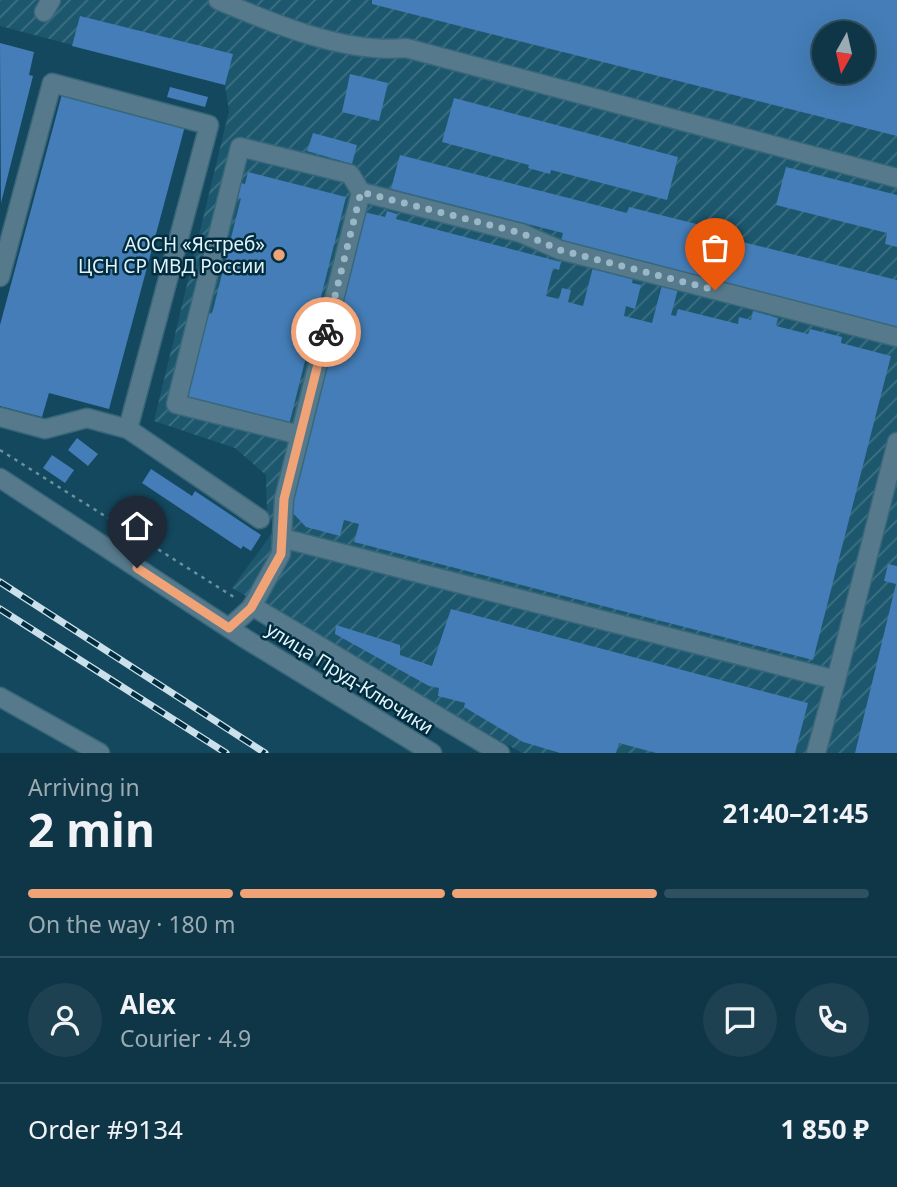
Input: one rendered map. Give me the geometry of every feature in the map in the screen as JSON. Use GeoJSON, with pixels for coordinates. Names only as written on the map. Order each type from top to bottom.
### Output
{"type":"FeatureCollection","features":[{"type":"Feature","properties":{"kind":"street"},"geometry":{"type":"LineString","coordinates":[[218,0],[269,22],[376,51],[406,48],[897,178]]}},
{"type":"Feature","properties":{"kind":"street"},"geometry":{"type":"LineString","coordinates":[[0,276],[52,83],[209,125],[128,429]]}},
{"type":"Feature","properties":{"kind":"street"},"geometry":{"type":"LineString","coordinates":[[300,435],[176,404],[240,147],[350,174],[361,192],[521,233],[560,250],[897,337]]}},
{"type":"Feature","properties":{"kind":"street"},"geometry":{"type":"LineString","coordinates":[[229,628],[252,606],[281,554],[284,499],[361,192]]}},
{"type":"Feature","properties":{"kind":"street"},"geometry":{"type":"LineString","coordinates":[[0,417],[45,429],[87,418],[128,429],[260,519]]}},
{"type":"Feature","properties":{"kind":"street"},"geometry":{"type":"LineString","coordinates":[[816,753],[897,442]]}},
{"type":"Feature","properties":{"kind":"street","name":"улица Пруд-Ключики"},"geometry":{"type":"LineString","coordinates":[[0,478],[229,628],[432,753]]}},
{"type":"Feature","properties":{"kind":"street"},"geometry":{"type":"LineString","coordinates":[[282,538],[836,680]]}},
{"type":"Feature","properties":{"kind":"street"},"geometry":{"type":"LineString","coordinates":[[252,606],[500,753]]}},
{"type":"Feature","properties":{"kind":"street"},"geometry":{"type":"LineString","coordinates":[[0,697],[100,753]]}},
{"type":"Feature","properties":{"kind":"shaded area"},"geometry":{"type":"Polygon","coordinates":[[[0,0],[897,0],[897,753],[522,753],[232,588],[276,528],[267,513],[266,475],[235,448],[154,421],[229,111],[225,85],[0,26],[0,0]]]}},
{"type":"Feature","properties":{"kind":"building"},"geometry":{"type":"Polygon","coordinates":[[[372,0],[897,0],[897,136],[372,4],[372,0]]]}},
{"type":"Feature","properties":{"kind":"building"},"geometry":{"type":"Polygon","coordinates":[[[80,16],[233,54],[225,85],[72,46],[80,16]]]}},
{"type":"Feature","properties":{"kind":"building"},"geometry":{"type":"Polygon","coordinates":[[[0,43],[34,52],[29,75],[33,76],[1,203],[0,43]]]}},
{"type":"Feature","properties":{"kind":"building"},"geometry":{"type":"Polygon","coordinates":[[[350,74],[388,83],[379,121],[342,112],[350,74]]]}},
{"type":"Feature","properties":{"kind":"building"},"geometry":{"type":"Polygon","coordinates":[[[170,87],[208,97],[205,107],[167,97],[170,87]]]}},
{"type":"Feature","properties":{"kind":"building"},"geometry":{"type":"Polygon","coordinates":[[[62,94],[185,126],[109,409],[49,393],[42,417],[0,406],[0,325],[62,94]]]}},
{"type":"Feature","properties":{"kind":"building"},"geometry":{"type":"Polygon","coordinates":[[[454,98],[678,157],[667,200],[551,170],[550,174],[528,168],[529,165],[442,142],[454,98]]]}},
{"type":"Feature","properties":{"kind":"building"},"geometry":{"type":"Polygon","coordinates":[[[313,133],[357,145],[352,164],[307,151],[313,133]]]}},
{"type":"Feature","properties":{"kind":"building"},"geometry":{"type":"Polygon","coordinates":[[[400,155],[627,213],[629,207],[716,229],[714,235],[897,280],[897,330],[703,281],[703,277],[561,241],[563,233],[391,189],[400,155]]]}},
{"type":"Feature","properties":{"kind":"building"},"geometry":{"type":"Polygon","coordinates":[[[786,167],[897,195],[897,247],[885,244],[887,233],[776,205],[786,167]]]}},
{"type":"Feature","properties":{"kind":"building","name":"АОСН «Ястреб» ЦСН СР МВД России"},"geometry":{"type":"Polygon","coordinates":[[[248,172],[346,197],[289,425],[186,399],[208,313],[212,314],[241,198],[238,198],[241,183],[245,184],[248,172]]]}},
{"type":"Feature","properties":{"kind":"building"},"geometry":{"type":"Polygon","coordinates":[[[387,211],[397,214],[396,219],[561,262],[559,270],[553,268],[546,296],[559,299],[562,288],[571,290],[568,302],[583,306],[593,267],[633,278],[632,283],[641,285],[635,309],[626,306],[624,316],[652,323],[662,285],[678,289],[671,315],[676,316],[678,309],[738,324],[739,317],[751,320],[753,311],[778,318],[776,326],[808,334],[810,329],[842,337],[841,343],[891,356],[813,660],[354,542],[359,524],[344,520],[340,536],[306,527],[289,509],[364,212],[385,217],[387,211]]]}},
{"type":"Feature","properties":{"kind":"building"},"geometry":{"type":"Polygon","coordinates":[[[77,438],[98,454],[88,466],[68,450],[77,438]]]}},
{"type":"Feature","properties":{"kind":"building"},"geometry":{"type":"Polygon","coordinates":[[[52,455],[74,470],[65,483],[43,468],[52,455]]]}},
{"type":"Feature","properties":{"kind":"building"},"geometry":{"type":"Polygon","coordinates":[[[151,469],[192,496],[195,491],[261,535],[251,551],[243,546],[241,549],[142,483],[151,469]]]}},
{"type":"Feature","properties":{"kind":"building"},"geometry":{"type":"Polygon","coordinates":[[[888,564],[897,566],[897,753],[855,753],[896,584],[884,581],[888,564]]]}},
{"type":"Feature","properties":{"kind":"building"},"geometry":{"type":"Polygon","coordinates":[[[451,609],[808,703],[795,753],[656,753],[619,743],[616,753],[560,753],[523,742],[464,707],[465,703],[438,696],[439,688],[429,686],[335,634],[336,625],[400,645],[400,655],[432,666],[451,609]]]}},
{"type":"Feature","properties":{"kind":"railway"},"geometry":{"type":"LineString","coordinates":[[0,582],[265,753]]}},
{"type":"Feature","properties":{"kind":"railway"},"geometry":{"type":"LineString","coordinates":[[0,609],[226,753]]}},
{"type":"Feature","properties":{"kind":"way so far"},"geometry":{"type":"LineString","coordinates":[[326,332],[361,192],[521,233],[560,250],[715,290]]}},
{"type":"Feature","properties":{"kind":"place","name":"АОСН «Ястреб» ЦСН СР МВД России"},"geometry":{"type":"Point","coordinates":[279,255]}},
{"type":"Feature","properties":{"kind":"route"},"geometry":{"type":"LineString","coordinates":[[137,568],[229,628],[251,608],[281,554],[284,499],[326,332]]}}]}
